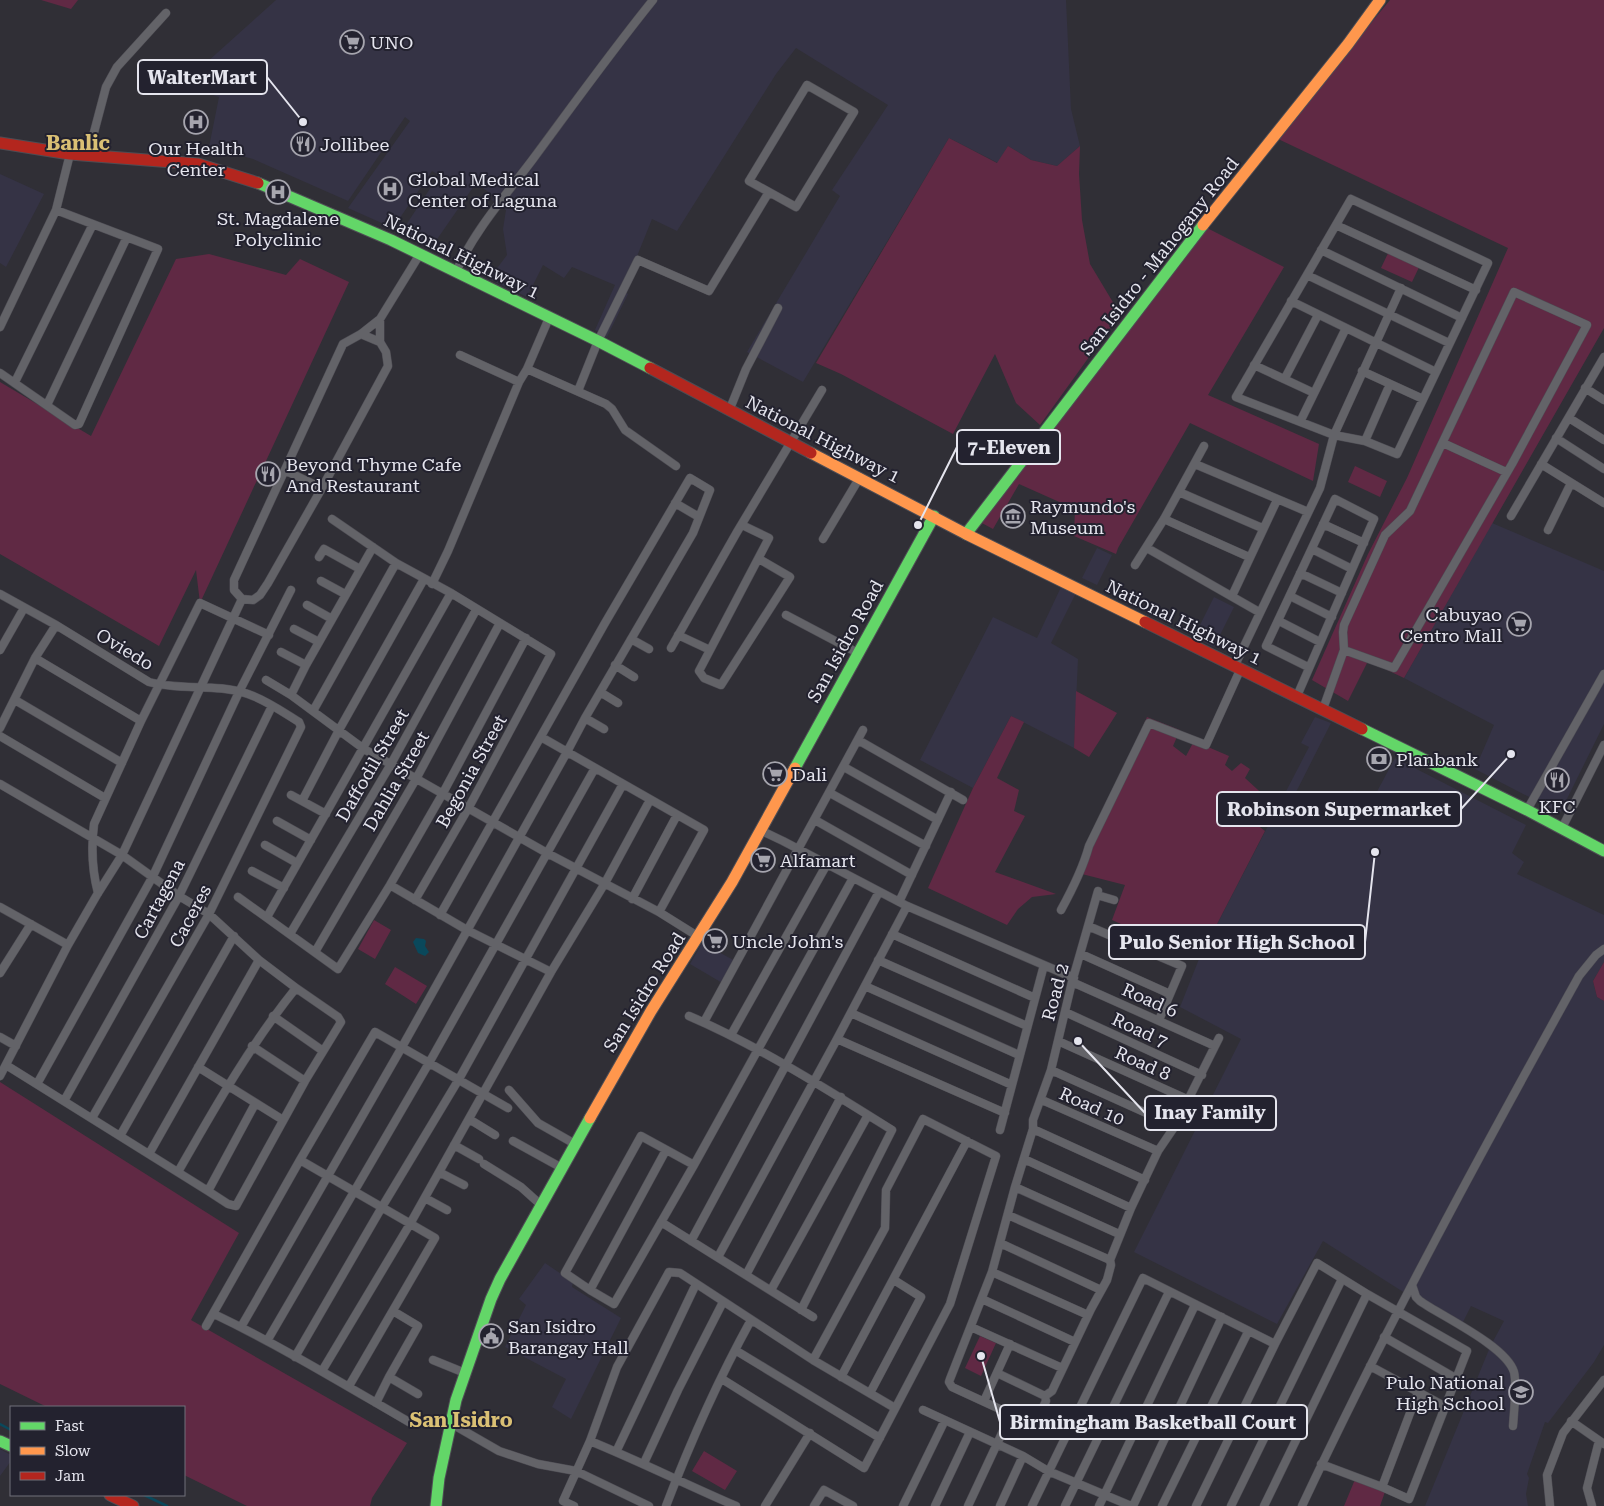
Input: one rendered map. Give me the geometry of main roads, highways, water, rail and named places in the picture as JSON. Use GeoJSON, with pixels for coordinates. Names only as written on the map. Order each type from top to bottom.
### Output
{"type":"FeatureCollection","features":[{"type":"Feature","properties":{"kind":"main road","name":"San Isidro - Mahogany Road"},"geometry":{"type":"LineString","coordinates":[[966,534],[1235,184],[1348,44],[1380,0]]}},
{"type":"Feature","properties":{"kind":"main road","name":"National Highway 1"},"geometry":{"type":"LineString","coordinates":[[0,143],[70,154],[198,164],[250,179],[322,210],[420,254],[598,342],[789,443],[860,477],[966,534],[1527,810],[1604,851]]}},
{"type":"Feature","properties":{"kind":"main road","name":"San Isidro Road"},"geometry":{"type":"LineString","coordinates":[[436,1506],[439,1478],[456,1400],[491,1299],[541,1205],[651,1011],[732,882],[934,516]]}},
{"type":"Feature","properties":{"kind":"main road"},"geometry":{"type":"LineString","coordinates":[[112,1496],[133,1506]]}},
{"type":"Feature","properties":{"kind":"water"},"geometry":{"type":"Polygon","coordinates":[[[416,938],[426,941],[425,946],[429,952],[425,956],[418,953],[413,942],[416,938]]]}},
{"type":"Feature","properties":{"kind":"waterway"},"geometry":{"type":"LineString","coordinates":[[0,1424],[10,1429]]}},
{"type":"Feature","properties":{"kind":"waterway"},"geometry":{"type":"LineString","coordinates":[[146,1496],[167,1506]]}},
{"type":"Feature","properties":{"kind":"place","name":"UNO"},"geometry":{"type":"Point","coordinates":[352,42]}},
{"type":"Feature","properties":{"kind":"place","name":"Our Health Center"},"geometry":{"type":"Point","coordinates":[196,122]}},
{"type":"Feature","properties":{"kind":"place","name":"WalterMart"},"geometry":{"type":"Point","coordinates":[303,122]}},
{"type":"Feature","properties":{"kind":"place","name":"Jollibee"},"geometry":{"type":"Point","coordinates":[303,144]}},
{"type":"Feature","properties":{"kind":"place","name":"Global Medical Center of Laguna"},"geometry":{"type":"Point","coordinates":[390,189]}},
{"type":"Feature","properties":{"kind":"place","name":"St. Magdalene Polyclinic"},"geometry":{"type":"Point","coordinates":[278,192]}},
{"type":"Feature","properties":{"kind":"place","name":"Beyond Thyme Cafe And Restaurant"},"geometry":{"type":"Point","coordinates":[268,474]}},
{"type":"Feature","properties":{"kind":"place","name":"Raymundo's Museum"},"geometry":{"type":"Point","coordinates":[1013,516]}},
{"type":"Feature","properties":{"kind":"place","name":"7-Eleven"},"geometry":{"type":"Point","coordinates":[918,525]}},
{"type":"Feature","properties":{"kind":"place","name":"Cabuyao Centro Mall"},"geometry":{"type":"Point","coordinates":[1519,624]}},
{"type":"Feature","properties":{"kind":"place","name":"Robinson Supermarket"},"geometry":{"type":"Point","coordinates":[1511,754]}},
{"type":"Feature","properties":{"kind":"place","name":"Planbank"},"geometry":{"type":"Point","coordinates":[1379,759]}},
{"type":"Feature","properties":{"kind":"place","name":"Dali"},"geometry":{"type":"Point","coordinates":[775,774]}},
{"type":"Feature","properties":{"kind":"place","name":"KFC"},"geometry":{"type":"Point","coordinates":[1557,780]}},
{"type":"Feature","properties":{"kind":"place","name":"Pulo Senior High School"},"geometry":{"type":"Point","coordinates":[1375,852]}},
{"type":"Feature","properties":{"kind":"place","name":"Alfamart"},"geometry":{"type":"Point","coordinates":[763,860]}},
{"type":"Feature","properties":{"kind":"place","name":"Uncle John's"},"geometry":{"type":"Point","coordinates":[715,941]}},
{"type":"Feature","properties":{"kind":"place","name":"Inay Family"},"geometry":{"type":"Point","coordinates":[1078,1041]}},
{"type":"Feature","properties":{"kind":"place","name":"San Isidro Barangay Hall"},"geometry":{"type":"Point","coordinates":[491,1336]}},
{"type":"Feature","properties":{"kind":"place","name":"Birmingham Basketball Court"},"geometry":{"type":"Point","coordinates":[981,1356]}},
{"type":"Feature","properties":{"kind":"place","name":"Pulo National High School"},"geometry":{"type":"Point","coordinates":[1521,1392]}},
{"type":"Feature","properties":{"kind":"district","name":"Banlic"},"geometry":{"type":"Point","coordinates":[78,143]}},
{"type":"Feature","properties":{"kind":"district","name":"San Isidro"},"geometry":{"type":"Point","coordinates":[461,1420]}}]}
